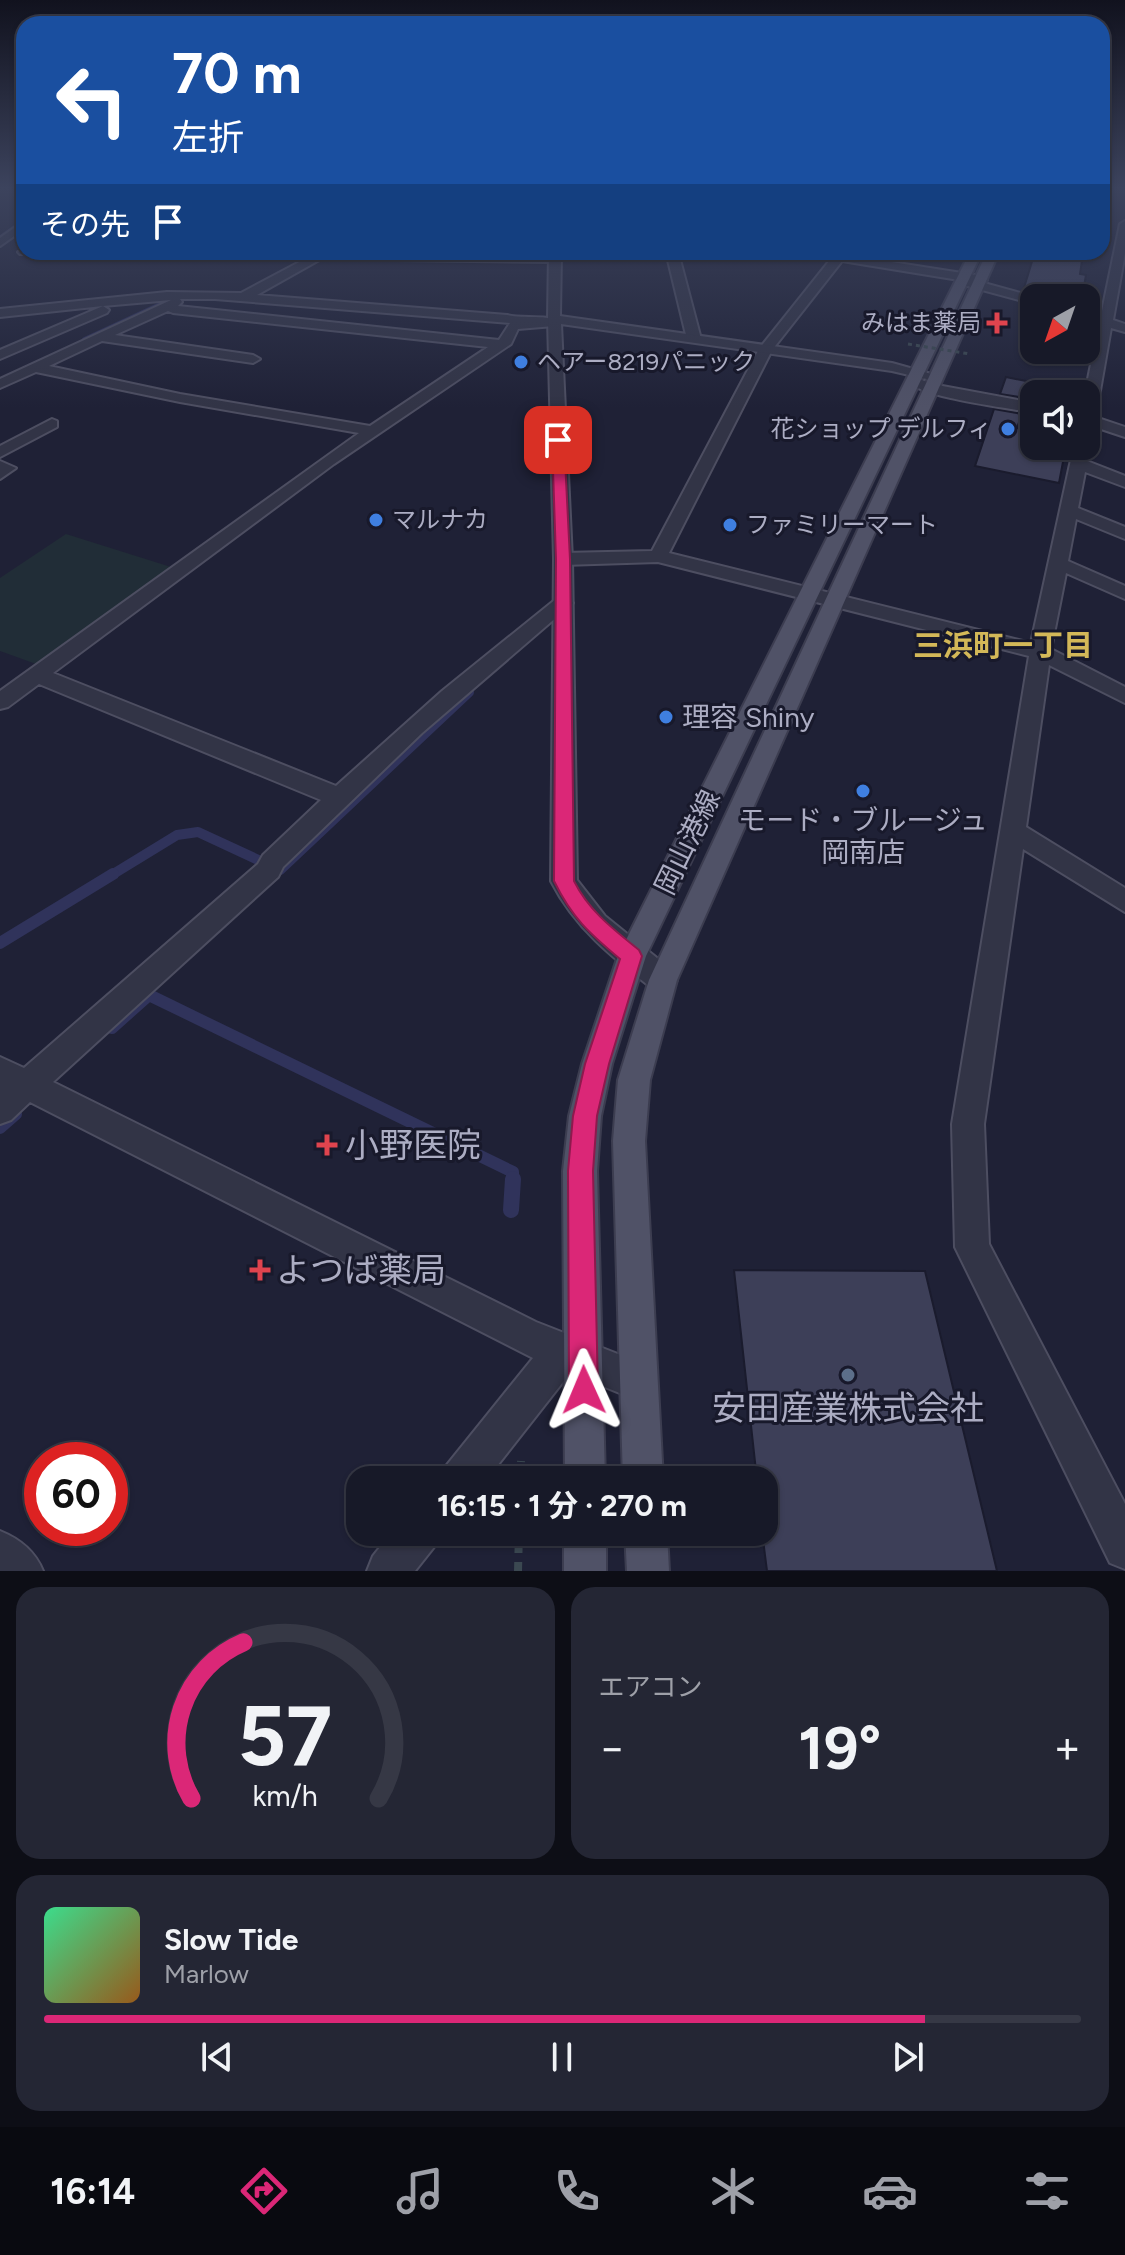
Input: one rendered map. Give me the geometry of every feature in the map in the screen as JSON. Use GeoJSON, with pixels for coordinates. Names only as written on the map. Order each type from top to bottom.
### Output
{"type":"FeatureCollection","features":[{"type":"Feature","properties":{"kind":"main road","name":"岡山港線"},"geometry":{"type":"LineString","coordinates":[[971,280],[974,262]]}},
{"type":"Feature","properties":{"kind":"main road","name":"岡山港線"},"geometry":{"type":"LineString","coordinates":[[642,1466],[629,1141],[634,1080],[663,980],[837,603],[925,380],[971,280],[985,262]]}},
{"type":"Feature","properties":{"kind":"main road","name":"岡山港線"},"geometry":{"type":"LineString","coordinates":[[584,1466],[573,1356],[580,1171],[585,1116],[597,1064],[632,956],[807,595],[925,380]]}},
{"type":"Feature","properties":{"kind":"main road"},"geometry":{"type":"LineString","coordinates":[[585,1546],[585,1571]]}},
{"type":"Feature","properties":{"kind":"main road"},"geometry":{"type":"LineString","coordinates":[[647,1546],[648,1571]]}},
{"type":"Feature","properties":{"kind":"street"},"geometry":{"type":"LineString","coordinates":[[245,296],[308,262]]}},
{"type":"Feature","properties":{"kind":"street"},"geometry":{"type":"LineString","coordinates":[[555,262],[554,321],[563,559],[564,881],[576,906],[590,922],[663,980]]}},
{"type":"Feature","properties":{"kind":"street"},"geometry":{"type":"LineString","coordinates":[[675,262],[694,339]]}},
{"type":"Feature","properties":{"kind":"street"},"geometry":{"type":"LineString","coordinates":[[658,556],[766,349],[835,262]]}},
{"type":"Feature","properties":{"kind":"street"},"geometry":{"type":"LineString","coordinates":[[874,262],[971,280],[1020,296]]}},
{"type":"Feature","properties":{"kind":"street"},"geometry":{"type":"LineString","coordinates":[[1095,380],[1121,268]]}},
{"type":"Feature","properties":{"kind":"street"},"geometry":{"type":"LineString","coordinates":[[0,384],[189,295]]}},
{"type":"Feature","properties":{"kind":"street"},"geometry":{"type":"LineString","coordinates":[[0,313],[189,295],[245,296],[524,323]]}},
{"type":"Feature","properties":{"kind":"street"},"geometry":{"type":"LineString","coordinates":[[0,355],[123,301]]}},
{"type":"Feature","properties":{"kind":"street"},"geometry":{"type":"LineString","coordinates":[[164,307],[501,344]]}},
{"type":"Feature","properties":{"kind":"street"},"geometry":{"type":"LineString","coordinates":[[1100,320],[1125,328]]}},
{"type":"Feature","properties":{"kind":"street"},"geometry":{"type":"LineString","coordinates":[[0,702],[372,431],[506,341],[512,327],[524,323],[554,321],[766,349],[925,380],[1020,404]]}},
{"type":"Feature","properties":{"kind":"street"},"geometry":{"type":"LineString","coordinates":[[100,337],[253,359]]}},
{"type":"Feature","properties":{"kind":"street"},"geometry":{"type":"LineString","coordinates":[[36,368],[180,398],[372,431]]}},
{"type":"Feature","properties":{"kind":"street"},"geometry":{"type":"LineString","coordinates":[[0,452],[52,424]]}},
{"type":"Feature","properties":{"kind":"street"},"geometry":{"type":"LineString","coordinates":[[1100,425],[1125,432]]}},
{"type":"Feature","properties":{"kind":"street"},"geometry":{"type":"LineString","coordinates":[[1079,460],[1040,652],[1015,832],[968,1124],[972,1247],[1125,1548]]}},
{"type":"Feature","properties":{"kind":"street"},"geometry":{"type":"LineString","coordinates":[[1088,460],[1125,482]]}},
{"type":"Feature","properties":{"kind":"street"},"geometry":{"type":"LineString","coordinates":[[0,466],[8,468],[0,474]]}},
{"type":"Feature","properties":{"kind":"street"},"geometry":{"type":"LineString","coordinates":[[1069,510],[1125,534]]}},
{"type":"Feature","properties":{"kind":"street"},"geometry":{"type":"LineString","coordinates":[[563,559],[658,556],[1040,652],[1125,696]]}},
{"type":"Feature","properties":{"kind":"street"},"geometry":{"type":"LineString","coordinates":[[1058,563],[1125,593]]}},
{"type":"Feature","properties":{"kind":"street"},"geometry":{"type":"LineString","coordinates":[[0,1109],[14,1078],[271,866],[339,797],[501,650],[563,603]]}},
{"type":"Feature","properties":{"kind":"street"},"geometry":{"type":"LineString","coordinates":[[38,675],[339,797]]}},
{"type":"Feature","properties":{"kind":"street"},"geometry":{"type":"LineString","coordinates":[[1015,832],[1125,901]]}},
{"type":"Feature","properties":{"kind":"street"},"geometry":{"type":"LineString","coordinates":[[14,1078],[525,1336],[637,1381]]}},
{"type":"Feature","properties":{"kind":"street"},"geometry":{"type":"LineString","coordinates":[[473,1466],[573,1356]]}},
{"type":"Feature","properties":{"kind":"street"},"geometry":{"type":"LineString","coordinates":[[388,1571],[408,1546]]}},
{"type":"Feature","properties":{"kind":"street"},"geometry":{"type":"LineString","coordinates":[[0,1552],[22,1571]]}},
{"type":"Feature","properties":{"kind":"path"},"geometry":{"type":"LineString","coordinates":[[908,344],[970,354]]}},
{"type":"Feature","properties":{"kind":"path"},"geometry":{"type":"LineString","coordinates":[[521,1462],[521,1466]]}},
{"type":"Feature","properties":{"kind":"path"},"geometry":{"type":"LineString","coordinates":[[518,1571],[519,1546]]}},
{"type":"Feature","properties":{"kind":"shaded area"},"geometry":{"type":"Polygon","coordinates":[[[66,534],[171,567],[36,664],[0,651],[0,578],[66,534]]]}},
{"type":"Feature","properties":{"kind":"building"},"geometry":{"type":"Polygon","coordinates":[[[1032,262],[1082,262],[1080,274],[1086,275],[1084,284],[1025,284],[1032,262]]]}},
{"type":"Feature","properties":{"kind":"building"},"geometry":{"type":"Polygon","coordinates":[[[1006,377],[1021,380],[1020,397],[1000,394],[1006,377]]]}},
{"type":"Feature","properties":{"kind":"building"},"geometry":{"type":"Polygon","coordinates":[[[994,409],[1020,414],[1017,428],[1020,429],[1020,460],[1063,460],[1059,483],[975,466],[994,409]]]}},
{"type":"Feature","properties":{"kind":"building","name":"安田産業株式会社"},"geometry":{"type":"Polygon","coordinates":[[[734,1270],[925,1271],[997,1571],[767,1571],[764,1546],[778,1546],[778,1466],[755,1466],[734,1270]]]}},
{"type":"Feature","properties":{"kind":"waterway"},"geometry":{"type":"LineString","coordinates":[[167,302],[173,299]]}},
{"type":"Feature","properties":{"kind":"waterway"},"geometry":{"type":"LineString","coordinates":[[85,340],[167,302]]}},
{"type":"Feature","properties":{"kind":"waterway"},"geometry":{"type":"LineString","coordinates":[[163,304],[167,302]]}},
{"type":"Feature","properties":{"kind":"waterway"},"geometry":{"type":"LineString","coordinates":[[110,876],[177,835],[198,832],[280,870],[469,692]]}},
{"type":"Feature","properties":{"kind":"waterway"},"geometry":{"type":"LineString","coordinates":[[0,943],[113,874]]}},
{"type":"Feature","properties":{"kind":"waterway"},"geometry":{"type":"LineString","coordinates":[[112,1028],[149,995],[513,1172],[513,1179]]}},
{"type":"Feature","properties":{"kind":"waterway"},"geometry":{"type":"LineString","coordinates":[[0,1128],[16,1114]]}},
{"type":"Feature","properties":{"kind":"waterway"},"geometry":{"type":"LineString","coordinates":[[511,1210],[513,1179]]}},
{"type":"Feature","properties":{"kind":"place","name":"みはま薬局"},"geometry":{"type":"Point","coordinates":[997,323]}},
{"type":"Feature","properties":{"kind":"place","name":"ヘアー8219パニック"},"geometry":{"type":"Point","coordinates":[521,362]}},
{"type":"Feature","properties":{"kind":"place","name":"花ショップ デルフィ"},"geometry":{"type":"Point","coordinates":[1008,429]}},
{"type":"Feature","properties":{"kind":"place","name":"マルナカ"},"geometry":{"type":"Point","coordinates":[376,520]}},
{"type":"Feature","properties":{"kind":"place","name":"ファミリーマート"},"geometry":{"type":"Point","coordinates":[730,525]}},
{"type":"Feature","properties":{"kind":"place","name":"理容 Shiny"},"geometry":{"type":"Point","coordinates":[666,717]}},
{"type":"Feature","properties":{"kind":"place","name":"モード・ブルージュ 岡南店"},"geometry":{"type":"Point","coordinates":[863,791]}},
{"type":"Feature","properties":{"kind":"place","name":"小野医院"},"geometry":{"type":"Point","coordinates":[327,1145]}},
{"type":"Feature","properties":{"kind":"place","name":"よつば薬局"},"geometry":{"type":"Point","coordinates":[260,1270]}},
{"type":"Feature","properties":{"kind":"place","name":"安田産業株式会社"},"geometry":{"type":"Point","coordinates":[848,1375]}},
{"type":"Feature","properties":{"kind":"district","name":"三浜町一丁目"},"geometry":{"type":"Point","coordinates":[1003,646]}},
{"type":"Feature","properties":{"kind":"route"},"geometry":{"type":"LineString","coordinates":[[558,440],[563,559],[564,881],[576,906],[590,922],[632,956],[597,1064],[585,1116],[580,1171],[584,1390]]}}]}
